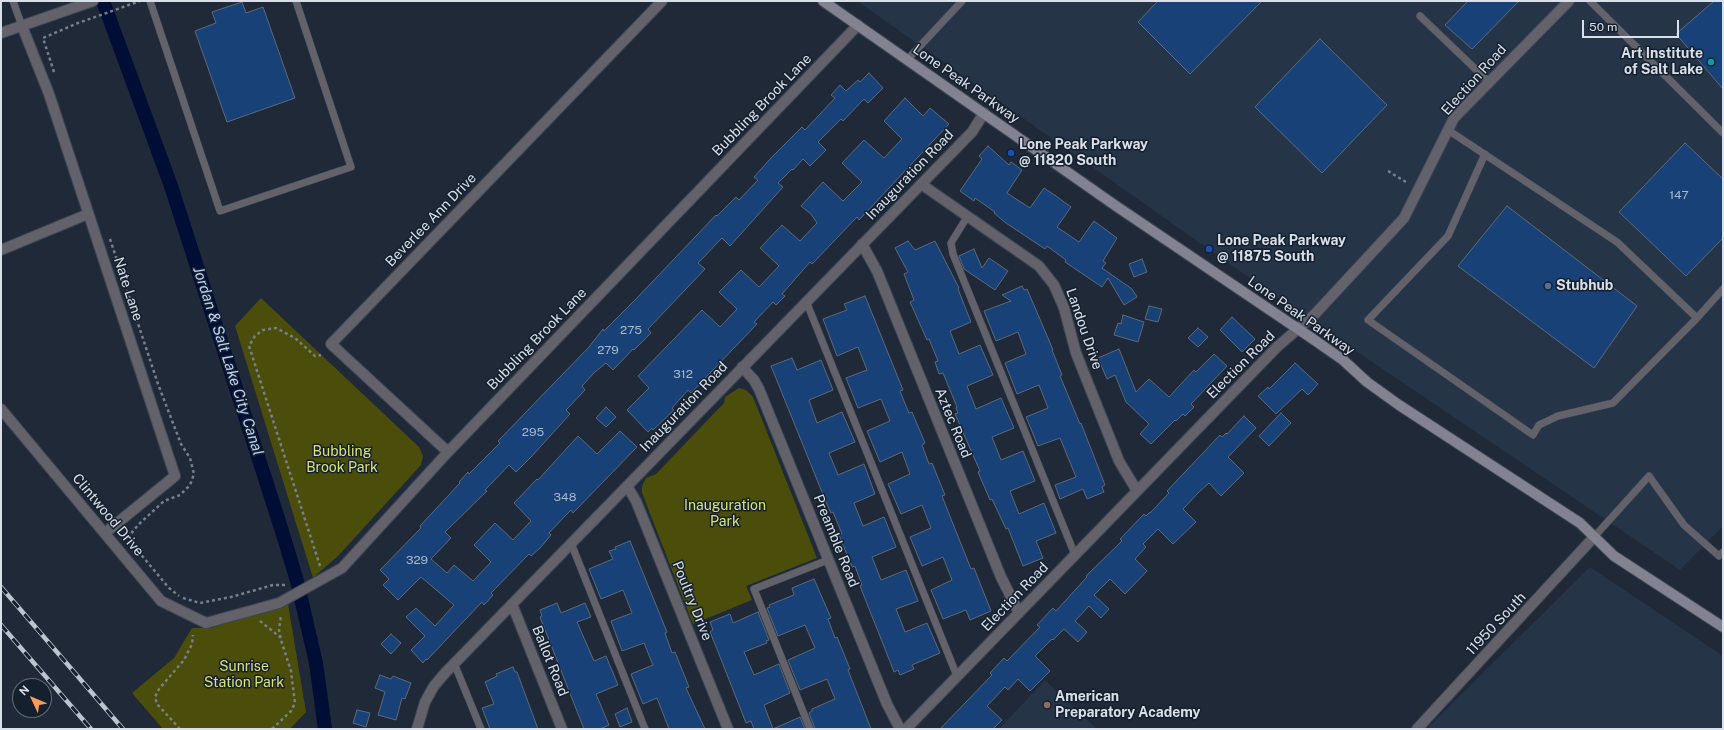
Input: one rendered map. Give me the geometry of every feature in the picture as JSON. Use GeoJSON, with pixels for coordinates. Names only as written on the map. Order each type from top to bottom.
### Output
{"type":"FeatureCollection","features":[{"type":"Feature","properties":{"kind":"main road","name":"Lone Peak Parkway"},"geometry":{"type":"LineString","coordinates":[[823,1],[1116,206],[1343,360],[1367,382],[1399,405],[1580,523],[1614,556],[1723,627]]}},
{"type":"Feature","properties":{"kind":"street"},"geometry":{"type":"LineString","coordinates":[[1,33],[93,1]]}},
{"type":"Feature","properties":{"kind":"street","name":"Beverlee Ann Drive"},"geometry":{"type":"LineString","coordinates":[[448,452],[331,344],[662,1]]}},
{"type":"Feature","properties":{"kind":"street","name":"Election Road"},"geometry":{"type":"LineString","coordinates":[[906,729],[1278,347],[1315,314],[1404,218],[1454,118],[1569,1]]}},
{"type":"Feature","properties":{"kind":"street","name":"Bubbling Brook Lane"},"geometry":{"type":"LineString","coordinates":[[206,623],[279,604],[342,568],[448,452],[858,25]]}},
{"type":"Feature","properties":{"kind":"street","name":"Nate Lane"},"geometry":{"type":"LineString","coordinates":[[22,26],[49,94],[175,476],[105,533]]}},
{"type":"Feature","properties":{"kind":"street","name":"Inauguration Road"},"geometry":{"type":"LineString","coordinates":[[417,729],[425,702],[434,686],[454,663],[972,132],[984,113]]}},
{"type":"Feature","properties":{"kind":"street","name":"Landou Drive"},"geometry":{"type":"LineString","coordinates":[[921,184],[1039,266],[1054,286],[1064,308],[1076,353],[1119,461],[1137,491]]}},
{"type":"Feature","properties":{"kind":"street"},"geometry":{"type":"LineString","coordinates":[[1,250],[88,214]]}},
{"type":"Feature","properties":{"kind":"street","name":"Aztec Road"},"geometry":{"type":"LineString","coordinates":[[862,244],[877,271],[1001,577],[1019,613]]}},
{"type":"Feature","properties":{"kind":"street","name":"Preamble Road"},"geometry":{"type":"LineString","coordinates":[[742,367],[760,389],[887,704],[900,729]]}},
{"type":"Feature","properties":{"kind":"street","name":"Clintwood Drive"},"geometry":{"type":"LineString","coordinates":[[1,409],[161,601],[206,623]]}},
{"type":"Feature","properties":{"kind":"street","name":"Poultry Drive"},"geometry":{"type":"LineString","coordinates":[[627,486],[636,501],[728,729]]}},
{"type":"Feature","properties":{"kind":"street","name":"11950 South"},"geometry":{"type":"LineString","coordinates":[[1417,729],[1594,537]]}},
{"type":"Feature","properties":{"kind":"street","name":"Ballot Road"},"geometry":{"type":"LineString","coordinates":[[512,604],[562,729]]}},
{"type":"Feature","properties":{"kind":"lane"},"geometry":{"type":"LineString","coordinates":[[13,1],[22,26]]}},
{"type":"Feature","properties":{"kind":"lane"},"geometry":{"type":"LineString","coordinates":[[150,1],[220,211],[351,167],[296,1]]}},
{"type":"Feature","properties":{"kind":"lane"},"geometry":{"type":"LineString","coordinates":[[906,60],[962,1]]}},
{"type":"Feature","properties":{"kind":"lane"},"geometry":{"type":"LineString","coordinates":[[1590,1],[1723,133]]}},
{"type":"Feature","properties":{"kind":"lane"},"geometry":{"type":"LineString","coordinates":[[1420,16],[1489,82]]}},
{"type":"Feature","properties":{"kind":"lane"},"geometry":{"type":"LineString","coordinates":[[1448,130],[1617,242],[1697,318]]}},
{"type":"Feature","properties":{"kind":"lane"},"geometry":{"type":"LineString","coordinates":[[1486,154],[1448,236],[1368,320],[1532,435],[1539,425],[1558,416],[1613,403],[1697,318],[1723,289]]}},
{"type":"Feature","properties":{"kind":"lane"},"geometry":{"type":"LineString","coordinates":[[967,217],[951,243],[952,254],[1075,555]]}},
{"type":"Feature","properties":{"kind":"lane"},"geometry":{"type":"LineString","coordinates":[[806,301],[957,676]]}},
{"type":"Feature","properties":{"kind":"lane"},"geometry":{"type":"LineString","coordinates":[[1594,537],[1649,476],[1684,525],[1722,556]]}},
{"type":"Feature","properties":{"kind":"lane"},"geometry":{"type":"LineString","coordinates":[[571,543],[645,729]]}},
{"type":"Feature","properties":{"kind":"lane"},"geometry":{"type":"LineString","coordinates":[[810,729],[754,589],[828,560]]}},
{"type":"Feature","properties":{"kind":"lane"},"geometry":{"type":"LineString","coordinates":[[454,663],[481,729]]}},
{"type":"Feature","properties":{"kind":"path"},"geometry":{"type":"LineString","coordinates":[[93,17],[140,1]]}},
{"type":"Feature","properties":{"kind":"path"},"geometry":{"type":"LineString","coordinates":[[1388,171],[1406,182]]}},
{"type":"Feature","properties":{"kind":"path"},"geometry":{"type":"LineString","coordinates":[[320,566],[248,346],[254,336],[263,330],[276,328],[295,338],[315,356],[321,355]]}},
{"type":"Feature","properties":{"kind":"path"},"geometry":{"type":"LineString","coordinates":[[272,729],[291,711],[294,703],[291,671],[280,638],[281,615]]}},
{"type":"Feature","properties":{"kind":"path"},"geometry":{"type":"LineString","coordinates":[[260,621],[280,638]]}},
{"type":"Feature","properties":{"kind":"path"},"geometry":{"type":"LineString","coordinates":[[180,729],[157,704],[155,697],[159,689],[184,660],[192,644],[193,635]]}},
{"type":"Feature","properties":{"kind":"shaded area"},"geometry":{"type":"Polygon","coordinates":[[[857,1],[1723,1],[1723,526],[1680,570],[1282,301],[857,1]]]}},
{"type":"Feature","properties":{"kind":"shaded area"},"geometry":{"type":"Polygon","coordinates":[[[1590,567],[1723,656],[1723,729],[1426,729],[1590,567]]]}},
{"type":"Feature","properties":{"kind":"shaded area","name":"American Preparatory Academy"},"geometry":{"type":"Polygon","coordinates":[[[1045,680],[1097,729],[999,729],[1045,680]]]}},
{"type":"Feature","properties":{"kind":"green space","name":"Bubbling Brook Park"},"geometry":{"type":"Polygon","coordinates":[[[261,298],[419,447],[423,456],[421,465],[339,555],[313,578],[235,326],[261,298]]]}},
{"type":"Feature","properties":{"kind":"green space","name":"Inauguration Park"},"geometry":{"type":"Polygon","coordinates":[[[739,388],[746,390],[753,397],[817,558],[746,586],[752,600],[693,624],[642,493],[642,486],[646,478],[656,474],[724,403],[725,397],[739,388]]]}},
{"type":"Feature","properties":{"kind":"green space","name":"Sunrise Station Park"},"geometry":{"type":"Polygon","coordinates":[[[288,604],[306,712],[290,729],[163,729],[132,693],[174,658],[192,628],[211,628],[288,604]]]}},
{"type":"Feature","properties":{"kind":"building"},"geometry":{"type":"Polygon","coordinates":[[[1158,1],[1262,1],[1190,74],[1138,22],[1158,1]]]}},
{"type":"Feature","properties":{"kind":"building"},"geometry":{"type":"Polygon","coordinates":[[[1468,1],[1519,1],[1472,49],[1445,25],[1468,1]]]}},
{"type":"Feature","properties":{"kind":"building","name":"Art Institute of Salt Lake"},"geometry":{"type":"Polygon","coordinates":[[[1714,1],[1723,1],[1723,89],[1676,34],[1714,1]]]}},
{"type":"Feature","properties":{"kind":"building"},"geometry":{"type":"Polygon","coordinates":[[[242,2],[246,13],[263,7],[295,98],[227,122],[195,31],[216,23],[212,12],[242,2]]]}},
{"type":"Feature","properties":{"kind":"building"},"geometry":{"type":"Polygon","coordinates":[[[1320,39],[1387,105],[1322,173],[1255,107],[1320,39]]]}},
{"type":"Feature","properties":{"kind":"building"},"geometry":{"type":"Polygon","coordinates":[[[869,73],[883,88],[868,103],[864,99],[843,121],[841,119],[818,142],[826,150],[810,166],[803,159],[778,183],[783,187],[730,246],[722,238],[698,263],[705,269],[648,329],[651,333],[613,370],[606,363],[595,372],[582,386],[585,390],[566,410],[570,414],[532,456],[516,472],[509,465],[485,490],[487,491],[445,532],[451,538],[431,559],[447,573],[454,565],[473,581],[491,562],[474,545],[495,523],[513,540],[531,521],[514,503],[537,479],[538,480],[578,436],[597,454],[620,431],[637,447],[573,513],[571,510],[565,516],[549,533],[551,535],[540,548],[531,556],[529,554],[491,593],[493,595],[484,605],[482,602],[423,663],[411,650],[425,636],[406,617],[416,608],[435,626],[454,605],[421,577],[398,600],[383,585],[389,579],[380,570],[421,528],[420,526],[460,483],[459,482],[468,472],[469,474],[500,443],[498,441],[589,347],[603,329],[604,331],[635,300],[716,215],[717,216],[736,197],[739,200],[758,180],[754,177],[802,127],[805,130],[835,98],[831,95],[840,85],[846,91],[858,80],[860,82],[869,73]]]}},
{"type":"Feature","properties":{"kind":"building"},"geometry":{"type":"Polygon","coordinates":[[[905,98],[923,116],[930,108],[949,124],[859,220],[857,217],[812,264],[810,262],[782,294],[785,296],[776,305],[773,302],[754,322],[757,324],[691,393],[688,390],[672,408],[674,410],[653,430],[652,428],[648,432],[627,410],[649,388],[638,376],[702,310],[720,327],[737,309],[719,292],[741,270],[759,287],[779,266],[760,248],[782,225],[800,241],[817,223],[811,214],[801,206],[823,182],[843,201],[862,182],[842,163],[864,140],[884,158],[902,139],[884,121],[905,98]]]}},
{"type":"Feature","properties":{"kind":"building"},"geometry":{"type":"Polygon","coordinates":[[[1685,143],[1723,179],[1723,238],[1686,276],[1619,212],[1685,143]]]}},
{"type":"Feature","properties":{"kind":"building"},"geometry":{"type":"Polygon","coordinates":[[[988,146],[1009,165],[1011,162],[1022,170],[1007,193],[1030,208],[1044,188],[1071,207],[1057,227],[1079,242],[1094,221],[1117,238],[1103,261],[1106,263],[1102,268],[1132,289],[1137,297],[1124,305],[1108,278],[1102,287],[1065,262],[1066,260],[1047,246],[1045,249],[1006,223],[994,213],[995,212],[975,198],[974,201],[960,191],[982,159],[979,156],[988,146]]]}},
{"type":"Feature","properties":{"kind":"building","name":"Stubhub"},"geometry":{"type":"Polygon","coordinates":[[[1507,206],[1637,306],[1594,368],[1458,266],[1507,206]]]}},
{"type":"Feature","properties":{"kind":"building"},"geometry":{"type":"Polygon","coordinates":[[[908,241],[915,250],[935,241],[959,288],[958,289],[971,322],[950,331],[959,354],[980,345],[993,375],[967,386],[976,409],[1001,398],[1014,428],[992,437],[1001,460],[1023,451],[1035,481],[1010,491],[1019,514],[1044,503],[1056,533],[1036,541],[1043,558],[1023,566],[1008,528],[1006,529],[992,499],[990,500],[978,472],[980,471],[955,414],[958,413],[957,407],[943,373],[939,374],[935,362],[938,361],[929,339],[927,340],[910,302],[914,300],[904,274],[908,272],[895,248],[908,241]]]}},
{"type":"Feature","properties":{"kind":"building"},"geometry":{"type":"Polygon","coordinates":[[[974,249],[982,268],[989,258],[1008,271],[995,290],[964,269],[959,256],[974,249]]]}},
{"type":"Feature","properties":{"kind":"building"},"geometry":{"type":"Polygon","coordinates":[[[1142,259],[1147,272],[1134,277],[1129,264],[1142,259]]]}},
{"type":"Feature","properties":{"kind":"building"},"geometry":{"type":"Polygon","coordinates":[[[1022,286],[1024,290],[1027,289],[1048,338],[1062,375],[1060,376],[1080,424],[1081,423],[1105,485],[1102,487],[1104,492],[1087,499],[1083,489],[1060,499],[1055,485],[1076,477],[1060,438],[1038,446],[1026,417],[1048,408],[1039,385],[1017,394],[1005,363],[1026,354],[1018,332],[996,341],[984,311],[1011,301],[1002,295],[1022,286]]]}},
{"type":"Feature","properties":{"kind":"building"},"geometry":{"type":"Polygon","coordinates":[[[865,296],[903,390],[900,391],[904,401],[909,413],[912,412],[925,443],[922,445],[929,464],[932,463],[945,495],[942,496],[971,569],[974,568],[991,611],[970,620],[966,610],[943,619],[931,590],[952,580],[943,557],[922,566],[910,537],[931,528],[922,505],[901,514],[888,484],[910,474],[902,452],[880,462],[867,431],[890,421],[881,399],[858,408],[846,378],[867,370],[858,347],[837,356],[823,319],[847,310],[844,304],[865,296]]]}},
{"type":"Feature","properties":{"kind":"building"},"geometry":{"type":"Polygon","coordinates":[[[1149,306],[1162,309],[1158,322],[1145,319],[1149,306]]]}},
{"type":"Feature","properties":{"kind":"building"},"geometry":{"type":"Polygon","coordinates":[[[1123,315],[1144,322],[1138,342],[1114,335],[1118,323],[1121,324],[1123,315]]]}},
{"type":"Feature","properties":{"kind":"building"},"geometry":{"type":"Polygon","coordinates":[[[1232,317],[1255,339],[1242,352],[1220,330],[1232,317]]]}},
{"type":"Feature","properties":{"kind":"building"},"geometry":{"type":"Polygon","coordinates":[[[1198,328],[1208,337],[1198,347],[1188,338],[1198,328]]]}},
{"type":"Feature","properties":{"kind":"building"},"geometry":{"type":"Polygon","coordinates":[[[1119,349],[1136,392],[1149,379],[1169,397],[1194,370],[1196,372],[1214,354],[1227,366],[1191,404],[1194,407],[1185,416],[1183,414],[1176,421],[1175,420],[1151,444],[1140,434],[1149,424],[1126,402],[1115,375],[1107,379],[1098,358],[1119,349]]]}},
{"type":"Feature","properties":{"kind":"building"},"geometry":{"type":"Polygon","coordinates":[[[792,358],[797,370],[821,360],[833,390],[809,400],[817,423],[842,412],[855,442],[829,453],[838,475],[864,464],[875,494],[854,503],[863,526],[884,517],[896,547],[872,557],[881,580],[906,570],[918,601],[896,609],[905,632],[927,623],[940,653],[912,665],[914,669],[900,675],[898,670],[894,672],[860,586],[862,585],[855,566],[852,567],[839,535],[842,534],[833,512],[831,513],[826,502],[771,366],[792,358]]]}},
{"type":"Feature","properties":{"kind":"building"},"geometry":{"type":"Polygon","coordinates":[[[1295,363],[1318,384],[1308,395],[1302,389],[1276,414],[1258,396],[1268,387],[1269,389],[1295,363]]]}},
{"type":"Feature","properties":{"kind":"building"},"geometry":{"type":"Polygon","coordinates":[[[606,407],[616,417],[606,427],[596,418],[606,407]]]}},
{"type":"Feature","properties":{"kind":"building"},"geometry":{"type":"Polygon","coordinates":[[[1281,413],[1291,423],[1269,446],[1259,436],[1281,413]]]}},
{"type":"Feature","properties":{"kind":"building"},"geometry":{"type":"Polygon","coordinates":[[[1244,416],[1256,428],[1228,457],[1244,473],[1221,496],[1209,483],[1199,492],[1183,509],[1196,522],[1173,544],[1158,529],[1143,544],[1146,547],[1135,559],[1147,571],[1125,594],[1110,579],[1094,595],[1109,609],[1101,618],[1089,606],[1075,621],[1087,632],[1078,642],[1064,629],[1035,656],[1050,671],[1030,691],[1018,679],[1008,690],[1005,687],[987,706],[1002,720],[993,729],[940,729],[992,675],[990,673],[1004,658],[1007,661],[1040,627],[1037,625],[1053,608],[1056,611],[1087,577],[1086,576],[1122,541],[1120,539],[1144,514],[1146,516],[1150,513],[1169,493],[1167,491],[1220,435],[1222,437],[1226,433],[1227,434],[1244,416]]]}},
{"type":"Feature","properties":{"kind":"building"},"geometry":{"type":"Polygon","coordinates":[[[630,541],[667,632],[665,633],[672,653],[675,652],[689,687],[686,688],[705,729],[669,729],[657,698],[643,704],[631,674],[653,665],[644,643],[622,651],[611,621],[632,613],[623,590],[601,599],[589,569],[613,559],[609,551],[616,549],[615,547],[630,541]]]}},
{"type":"Feature","properties":{"kind":"building"},"geometry":{"type":"Polygon","coordinates":[[[814,579],[831,618],[828,619],[835,638],[837,637],[850,669],[848,670],[871,729],[815,729],[809,713],[812,709],[835,699],[827,679],[800,690],[788,660],[815,648],[805,625],[778,636],[767,608],[770,607],[769,605],[794,595],[792,588],[814,579]]]}},
{"type":"Feature","properties":{"kind":"building"},"geometry":{"type":"Polygon","coordinates":[[[557,603],[561,613],[585,603],[591,617],[577,622],[594,661],[606,656],[618,685],[596,694],[609,725],[600,729],[584,729],[540,617],[542,616],[540,610],[557,603]]]}},
{"type":"Feature","properties":{"kind":"building"},"geometry":{"type":"Polygon","coordinates":[[[758,612],[769,640],[766,641],[767,643],[744,652],[754,675],[779,664],[790,693],[764,705],[773,729],[754,729],[751,721],[746,723],[710,632],[713,630],[710,622],[730,614],[733,623],[758,612]]]}},
{"type":"Feature","properties":{"kind":"building"},"geometry":{"type":"Polygon","coordinates":[[[391,634],[401,643],[391,654],[381,644],[391,634]]]}},
{"type":"Feature","properties":{"kind":"building"},"geometry":{"type":"Polygon","coordinates":[[[513,667],[515,672],[517,672],[538,729],[490,729],[482,708],[494,704],[485,682],[497,676],[496,674],[513,667]]]}},
{"type":"Feature","properties":{"kind":"building"},"geometry":{"type":"Polygon","coordinates":[[[380,675],[391,679],[393,676],[411,683],[405,699],[402,698],[396,720],[378,715],[385,692],[375,688],[380,675]]]}},
{"type":"Feature","properties":{"kind":"building"},"geometry":{"type":"Polygon","coordinates":[[[627,708],[632,722],[620,727],[615,714],[627,708]]]}},
{"type":"Feature","properties":{"kind":"building"},"geometry":{"type":"Polygon","coordinates":[[[357,710],[370,713],[366,727],[353,723],[357,710]]]}},
{"type":"Feature","properties":{"kind":"building"},"geometry":{"type":"Polygon","coordinates":[[[800,717],[805,729],[773,729],[800,717]]]}},
{"type":"Feature","properties":{"kind":"waterway","name":"Jordan & Salt Lake City Canal"},"geometry":{"type":"LineString","coordinates":[[103,1],[171,186],[281,528],[297,581],[316,663],[325,729]]}},
{"type":"Feature","properties":{"kind":"railway"},"geometry":{"type":"LineString","coordinates":[[1,587],[123,729]]}},
{"type":"Feature","properties":{"kind":"railway"},"geometry":{"type":"LineString","coordinates":[[1,625],[91,729]]}},
{"type":"Feature","properties":{"kind":"place","name":"Art Institute of Salt Lake"},"geometry":{"type":"Point","coordinates":[1711,62]}},
{"type":"Feature","properties":{"kind":"place","name":"Lone Peak Parkway @ 11820 South"},"geometry":{"type":"Point","coordinates":[1011,153]}},
{"type":"Feature","properties":{"kind":"place","name":"Lone Peak Parkway @ 11875 South"},"geometry":{"type":"Point","coordinates":[1209,249]}},
{"type":"Feature","properties":{"kind":"place","name":"Stubhub"},"geometry":{"type":"Point","coordinates":[1548,286]}},
{"type":"Feature","properties":{"kind":"place","name":"American Preparatory Academy"},"geometry":{"type":"Point","coordinates":[1047,705]}}]}
